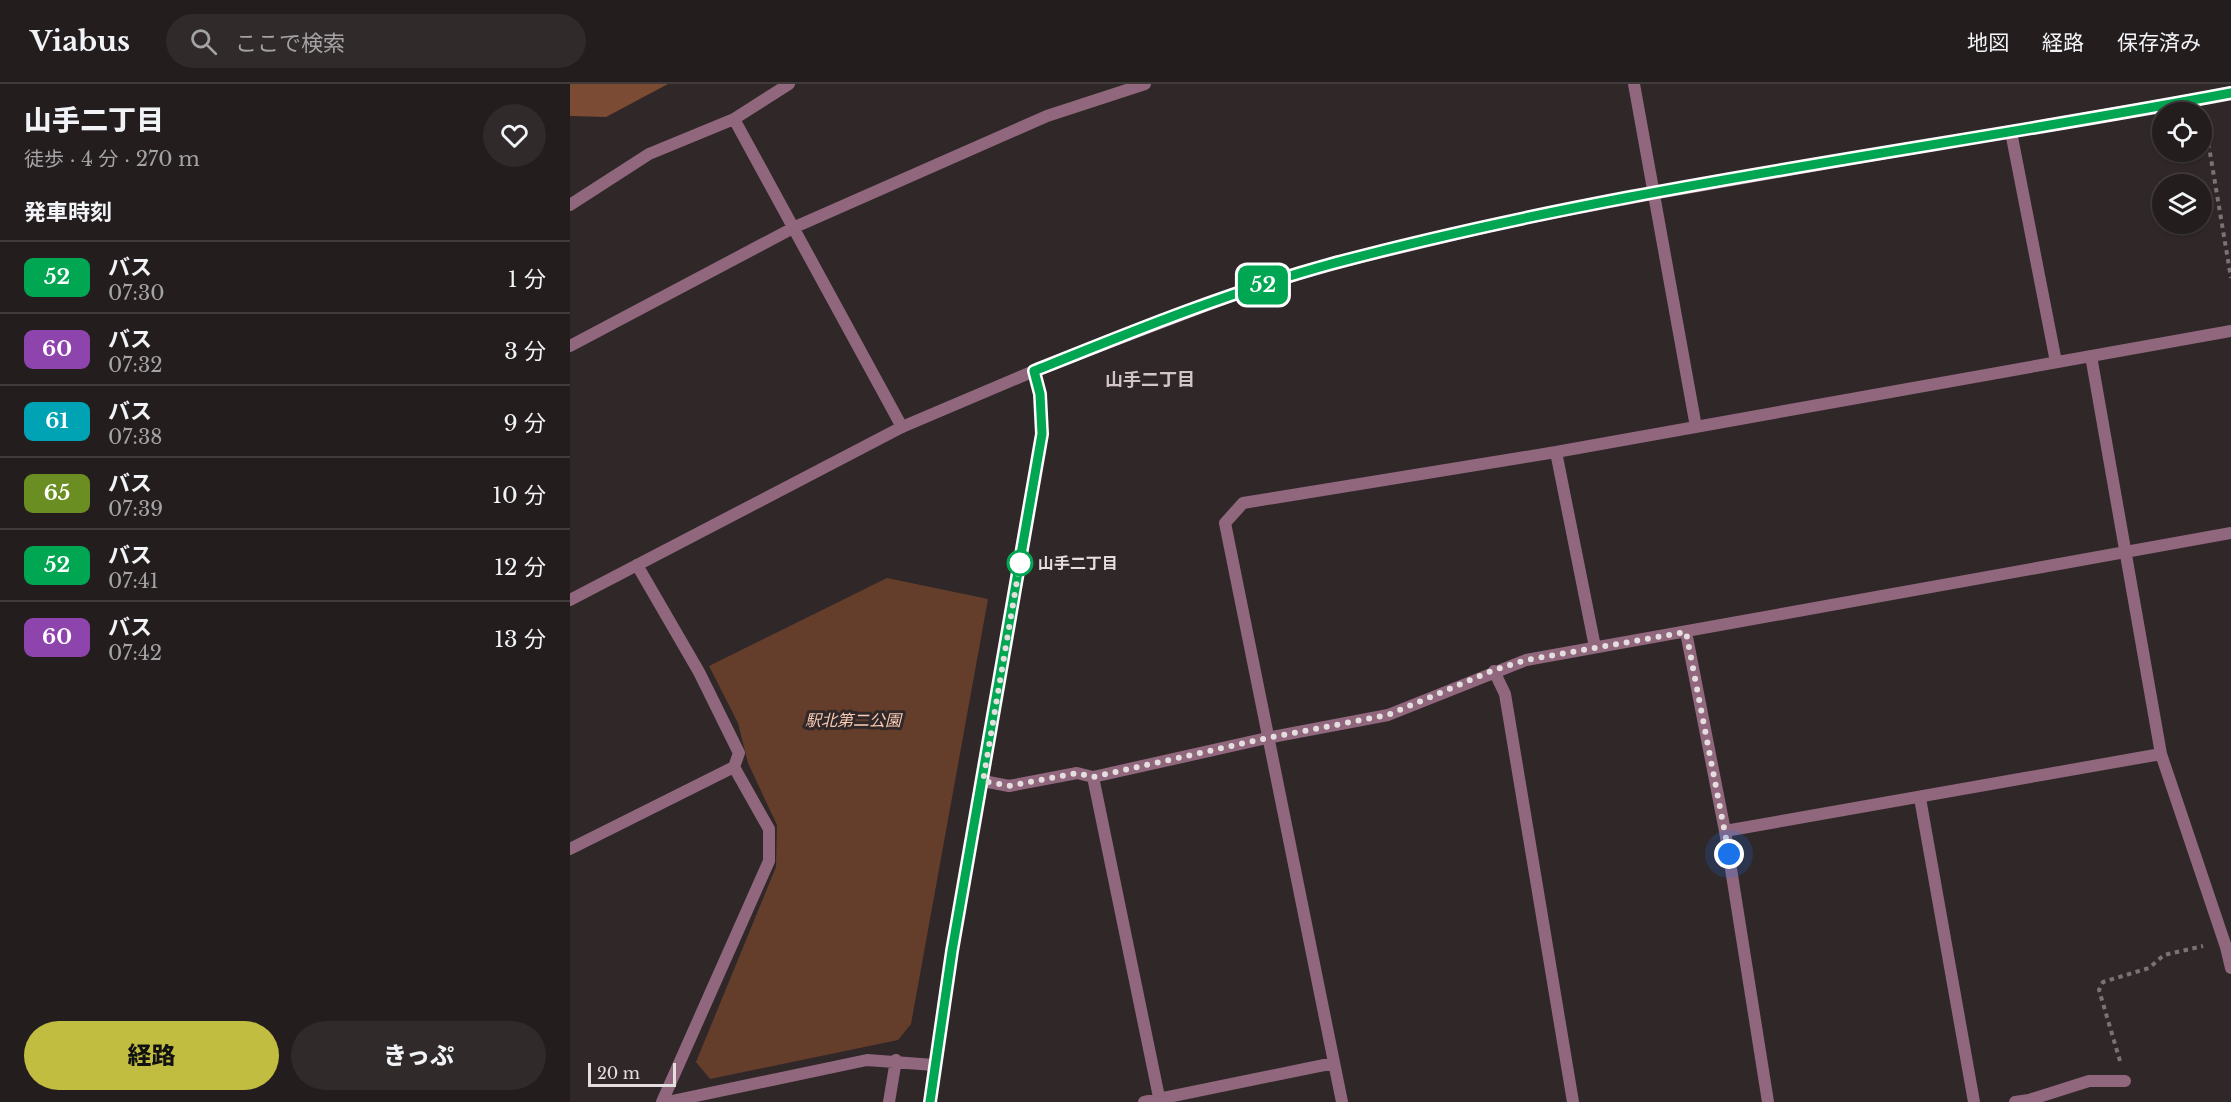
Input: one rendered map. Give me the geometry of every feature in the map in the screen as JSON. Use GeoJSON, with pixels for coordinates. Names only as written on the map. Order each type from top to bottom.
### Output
{"type":"FeatureCollection","features":[{"type":"Feature","properties":{"kind":"street"},"geometry":{"type":"LineString","coordinates":[[570,205],[650,154],[734,119],[789,84]]}},
{"type":"Feature","properties":{"kind":"street"},"geometry":{"type":"LineString","coordinates":[[570,346],[795,227],[1047,116],[1132,86],[1145,84]]}},
{"type":"Feature","properties":{"kind":"street"},"geometry":{"type":"LineString","coordinates":[[1634,84],[1652,194],[1696,427]]}},
{"type":"Feature","properties":{"kind":"street"},"geometry":{"type":"LineString","coordinates":[[570,600],[903,427],[1034,371],[1192,309],[1328,265],[1516,220],[1652,194],[2231,93]]}},
{"type":"Feature","properties":{"kind":"street"},"geometry":{"type":"LineString","coordinates":[[734,119],[903,427]]}},
{"type":"Feature","properties":{"kind":"street"},"geometry":{"type":"LineString","coordinates":[[2011,132],[2056,362]]}},
{"type":"Feature","properties":{"kind":"street"},"geometry":{"type":"LineString","coordinates":[[1342,1102],[1267,738],[1226,523],[1243,503],[1556,452],[2231,331]]}},
{"type":"Feature","properties":{"kind":"street"},"geometry":{"type":"LineString","coordinates":[[2091,356],[2161,754],[2229,946],[2231,968]]}},
{"type":"Feature","properties":{"kind":"street"},"geometry":{"type":"LineString","coordinates":[[930,1102],[934,1065],[1042,434],[1040,394],[1034,371]]}},
{"type":"Feature","properties":{"kind":"street"},"geometry":{"type":"LineString","coordinates":[[1556,452],[1596,647]]}},
{"type":"Feature","properties":{"kind":"street"},"geometry":{"type":"LineString","coordinates":[[983,781],[1009,786],[1077,773],[1093,777],[1267,738],[1388,715],[1494,670],[1526,660],[2127,554],[2231,533]]}},
{"type":"Feature","properties":{"kind":"street"},"geometry":{"type":"LineString","coordinates":[[570,849],[734,767],[739,753],[699,672],[637,565]]}},
{"type":"Feature","properties":{"kind":"street"},"geometry":{"type":"LineString","coordinates":[[1686,632],[1725,831],[1768,1102]]}},
{"type":"Feature","properties":{"kind":"street"},"geometry":{"type":"LineString","coordinates":[[1494,670],[1505,694],[1573,1102]]}},
{"type":"Feature","properties":{"kind":"street"},"geometry":{"type":"LineString","coordinates":[[1725,831],[2161,754]]}},
{"type":"Feature","properties":{"kind":"street"},"geometry":{"type":"LineString","coordinates":[[662,1102],[769,861],[769,829],[734,767]]}},
{"type":"Feature","properties":{"kind":"street"},"geometry":{"type":"LineString","coordinates":[[1093,777],[1160,1100]]}},
{"type":"Feature","properties":{"kind":"street"},"geometry":{"type":"LineString","coordinates":[[1920,798],[1974,1102]]}},
{"type":"Feature","properties":{"kind":"street"},"geometry":{"type":"LineString","coordinates":[[667,1102],[867,1060],[896,1060],[934,1065]]}},
{"type":"Feature","properties":{"kind":"street"},"geometry":{"type":"LineString","coordinates":[[889,1102],[896,1060]]}},
{"type":"Feature","properties":{"kind":"street"},"geometry":{"type":"LineString","coordinates":[[1144,1102],[1334,1063]]}},
{"type":"Feature","properties":{"kind":"street"},"geometry":{"type":"LineString","coordinates":[[2015,1102],[2089,1081],[2125,1081]]}},
{"type":"Feature","properties":{"kind":"path"},"geometry":{"type":"LineString","coordinates":[[2200,99],[2231,278]]}},
{"type":"Feature","properties":{"kind":"path"},"geometry":{"type":"LineString","coordinates":[[2125,1081],[2099,990],[2103,982],[2149,968],[2164,955],[2199,946],[2229,946]]}},
{"type":"Feature","properties":{"kind":"green space","name":"駅北第二公園"},"geometry":{"type":"Polygon","coordinates":[[[887,578],[988,599],[911,1024],[898,1040],[710,1079],[696,1062],[776,867],[777,825],[748,763],[738,723],[709,666],[887,578]]]}},
{"type":"Feature","properties":{"kind":"shaded area"},"geometry":{"type":"Polygon","coordinates":[[[570,84],[668,84],[606,117],[570,116],[570,84]]]}},
{"type":"Feature","properties":{"kind":"bus line","name":"52"},"geometry":{"type":"LineString","coordinates":[[930,1102],[952,951],[1042,434],[1040,394],[1034,371],[1192,309],[1255,287],[1417,242],[1652,194],[2231,93]]}},
{"type":"Feature","properties":{"kind":"place","name":"山手二丁目"},"geometry":{"type":"Point","coordinates":[1020,563]}},
{"type":"Feature","properties":{"kind":"district","name":"山手二丁目"},"geometry":{"type":"Point","coordinates":[1150,380]}},
{"type":"Feature","properties":{"kind":"route"},"geometry":{"type":"LineString","coordinates":[[1020,563],[983,781],[1009,786],[1077,773],[1093,777],[1267,738],[1388,715],[1494,670],[1526,660],[1686,632],[1729,854]]}}]}
